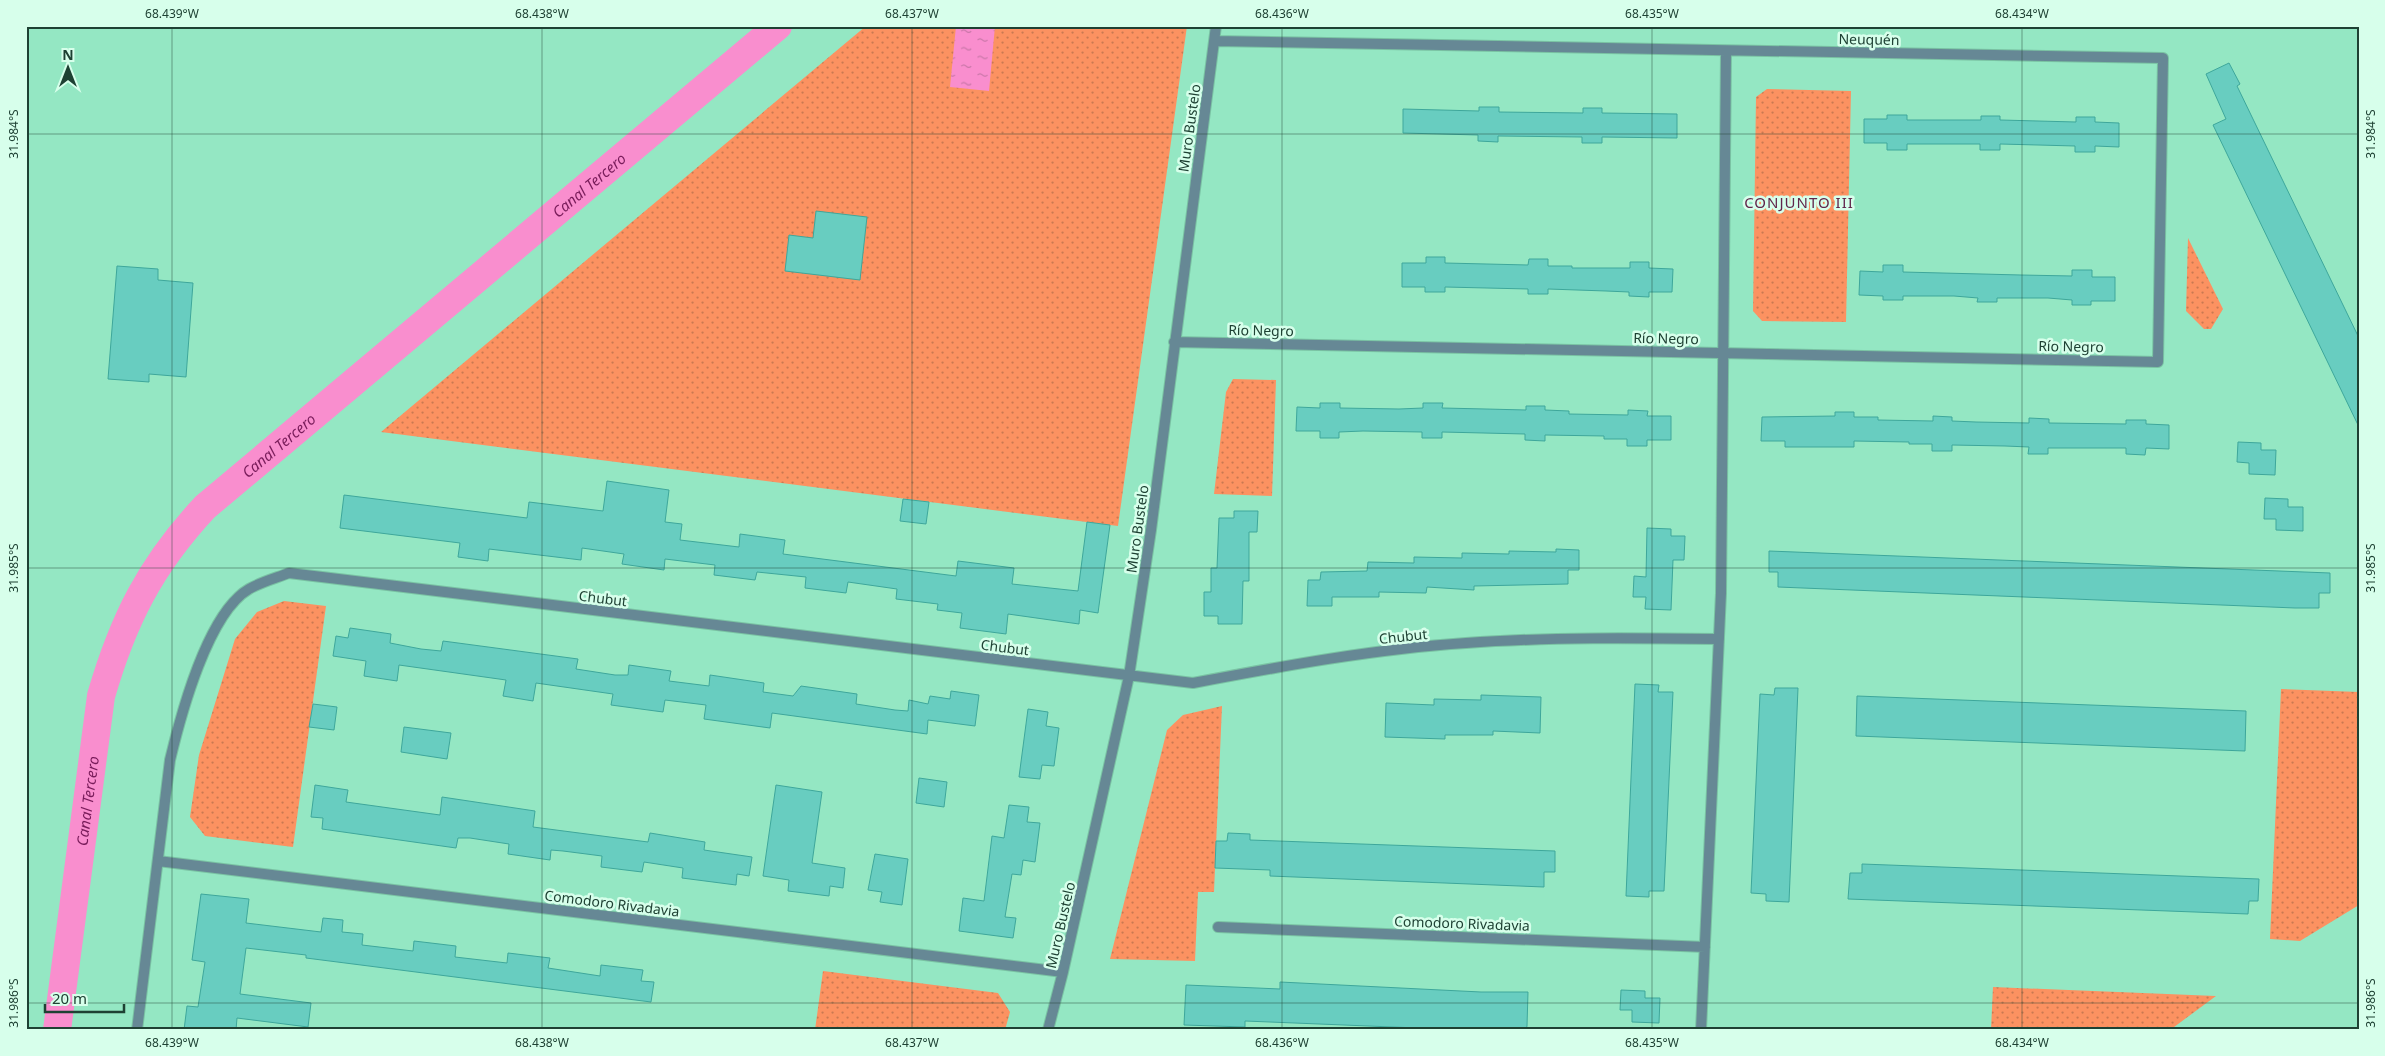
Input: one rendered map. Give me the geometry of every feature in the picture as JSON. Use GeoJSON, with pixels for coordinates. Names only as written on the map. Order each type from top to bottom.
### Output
{"type":"FeatureCollection","features":[{"type":"Feature","properties":{"kind":"street","name":"Muro Bustelo"},"geometry":{"type":"LineString","coordinates":[[1048,1030],[1063,972],[1129,676],[1152,530],[1174,342],[1216,26]]}},
{"type":"Feature","properties":{"kind":"street","name":"Neuquén"},"geometry":{"type":"LineString","coordinates":[[1214,42],[2163,58],[2158,362]]}},
{"type":"Feature","properties":{"kind":"street"},"geometry":{"type":"LineString","coordinates":[[1701,1030],[1719,639],[1726,51]]}},
{"type":"Feature","properties":{"kind":"street","name":"Río Negro"},"geometry":{"type":"LineString","coordinates":[[1174,342],[2158,362]]}},
{"type":"Feature","properties":{"kind":"street","name":"Chubut"},"geometry":{"type":"LineString","coordinates":[[158,861],[170,760],[179,723],[214,628],[226,608],[249,589],[289,573],[1193,683],[1320,660],[1465,642],[1585,638],[1719,639]]}},
{"type":"Feature","properties":{"kind":"street"},"geometry":{"type":"LineString","coordinates":[[137,1030],[158,861]]}},
{"type":"Feature","properties":{"kind":"street","name":"Comodoro Rivadavia"},"geometry":{"type":"LineString","coordinates":[[158,861],[1063,972]]}},
{"type":"Feature","properties":{"kind":"street","name":"Comodoro Rivadavia"},"geometry":{"type":"LineString","coordinates":[[1218,928],[1705,947]]}},
{"type":"Feature","properties":{"kind":"shaded area"},"geometry":{"type":"Polygon","coordinates":[[[866,26],[1187,26],[1118,526],[381,432],[866,26]]]}},
{"type":"Feature","properties":{"kind":"shaded area"},"geometry":{"type":"Polygon","coordinates":[[[1767,89],[1851,91],[1846,322],[1762,321],[1753,311],[1756,97],[1767,89]]]}},
{"type":"Feature","properties":{"kind":"shaded area"},"geometry":{"type":"Polygon","coordinates":[[[2188,238],[2223,309],[2211,329],[2204,329],[2186,311],[2188,238]]]}},
{"type":"Feature","properties":{"kind":"shaded area"},"geometry":{"type":"Polygon","coordinates":[[[1233,379],[1276,380],[1272,496],[1214,494],[1226,392],[1233,379]]]}},
{"type":"Feature","properties":{"kind":"shaded area"},"geometry":{"type":"Polygon","coordinates":[[[284,601],[326,606],[293,847],[205,836],[190,817],[199,755],[235,639],[257,612],[284,601]]]}},
{"type":"Feature","properties":{"kind":"shaded area"},"geometry":{"type":"Polygon","coordinates":[[[2281,689],[2359,692],[2359,905],[2300,941],[2270,939],[2281,689]]]}},
{"type":"Feature","properties":{"kind":"shaded area"},"geometry":{"type":"Polygon","coordinates":[[[1222,706],[1214,892],[1198,892],[1195,961],[1110,959],[1167,730],[1183,715],[1222,706]]]}},
{"type":"Feature","properties":{"kind":"shaded area"},"geometry":{"type":"Polygon","coordinates":[[[823,971],[998,993],[1010,1012],[1005,1030],[815,1030],[823,971]]]}},
{"type":"Feature","properties":{"kind":"shaded area"},"geometry":{"type":"Polygon","coordinates":[[[1993,987],[2216,996],[2170,1030],[1991,1030],[1993,987]]]}},
{"type":"Feature","properties":{"kind":"water"},"geometry":{"type":"Polygon","coordinates":[[[956,26],[995,26],[989,91],[950,87],[956,26]]]}},
{"type":"Feature","properties":{"kind":"building"},"geometry":{"type":"Polygon","coordinates":[[[2229,63],[2240,84],[2237,86],[2359,338],[2359,427],[2213,125],[2226,119],[2206,74],[2229,63]]]}},
{"type":"Feature","properties":{"kind":"building"},"geometry":{"type":"Polygon","coordinates":[[[1479,107],[1499,107],[1499,112],[1583,113],[1583,108],[1602,108],[1602,113],[1677,114],[1677,138],[1602,137],[1602,143],[1582,143],[1582,137],[1498,136],[1498,142],[1478,141],[1478,135],[1403,133],[1403,109],[1479,111],[1479,107]]]}},
{"type":"Feature","properties":{"kind":"building"},"geometry":{"type":"Polygon","coordinates":[[[1887,115],[1907,115],[1907,120],[1981,120],[1981,116],[2000,116],[2000,120],[2076,122],[2076,117],[2095,117],[2095,122],[2119,123],[2119,147],[2095,146],[2095,152],[2075,152],[2075,146],[2000,144],[2000,150],[1980,150],[1980,144],[1907,144],[1907,150],[1887,150],[1887,143],[1864,143],[1864,119],[1887,119],[1887,115]]]}},
{"type":"Feature","properties":{"kind":"building"},"geometry":{"type":"Polygon","coordinates":[[[816,211],[867,217],[860,280],[785,271],[789,235],[813,238],[816,211]]]}},
{"type":"Feature","properties":{"kind":"building"},"geometry":{"type":"Polygon","coordinates":[[[1426,257],[1445,257],[1445,263],[1528,265],[1529,259],[1548,259],[1548,266],[1572,266],[1572,268],[1630,268],[1630,262],[1649,262],[1649,268],[1673,269],[1672,292],[1649,292],[1649,297],[1629,296],[1629,292],[1606,291],[1548,289],[1548,294],[1528,294],[1528,289],[1445,287],[1445,292],[1425,292],[1425,287],[1402,287],[1402,263],[1426,263],[1426,257]]]}},
{"type":"Feature","properties":{"kind":"building"},"geometry":{"type":"Polygon","coordinates":[[[1883,265],[1903,265],[1903,272],[2021,275],[2072,276],[2072,270],[2092,270],[2092,277],[2115,277],[2115,301],[2091,301],[2091,305],[2072,305],[2072,300],[2048,298],[1997,298],[1997,302],[1977,302],[1978,298],[1954,296],[1903,296],[1903,300],[1883,300],[1883,296],[1859,295],[1860,271],[1883,272],[1883,265]]]}},
{"type":"Feature","properties":{"kind":"building"},"geometry":{"type":"Polygon","coordinates":[[[117,266],[158,269],[158,280],[193,283],[186,377],[149,374],[149,382],[108,379],[117,266]]]}},
{"type":"Feature","properties":{"kind":"building"},"geometry":{"type":"Polygon","coordinates":[[[1320,403],[1340,403],[1340,408],[1399,409],[1423,408],[1423,403],[1443,403],[1442,408],[1526,410],[1526,406],[1545,406],[1545,410],[1569,411],[1569,414],[1628,415],[1628,410],[1648,411],[1647,416],[1671,416],[1671,440],[1647,440],[1647,446],[1627,446],[1627,439],[1604,439],[1604,436],[1545,435],[1545,441],[1525,440],[1525,434],[1442,432],[1442,438],[1422,438],[1422,432],[1363,431],[1339,432],[1339,438],[1320,438],[1320,431],[1296,431],[1297,407],[1320,408],[1320,403]]]}},
{"type":"Feature","properties":{"kind":"building"},"geometry":{"type":"Polygon","coordinates":[[[1835,412],[1854,412],[1854,417],[1878,417],[1878,420],[1933,421],[1933,416],[1952,417],[1952,421],[1976,422],[2029,423],[2029,418],[2049,419],[2049,423],[2126,424],[2126,420],[2146,420],[2146,424],[2169,425],[2169,449],[2146,448],[2145,455],[2126,454],[2126,448],[2048,448],[2048,454],[2028,454],[2029,447],[1952,445],[1952,451],[1932,451],[1932,444],[1909,444],[1909,442],[1854,441],[1854,447],[1785,447],[1785,441],[1761,441],[1762,417],[1835,416],[1835,412]]]}},
{"type":"Feature","properties":{"kind":"building"},"geometry":{"type":"Polygon","coordinates":[[[2238,442],[2261,443],[2261,450],[2276,450],[2275,475],[2249,474],[2249,463],[2237,462],[2238,442]]]}},
{"type":"Feature","properties":{"kind":"building"},"geometry":{"type":"Polygon","coordinates":[[[607,481],[669,490],[665,522],[682,524],[680,540],[739,547],[740,534],[785,540],[783,554],[956,576],[958,561],[1014,568],[1012,584],[1078,591],[1087,522],[1110,525],[1098,613],[1080,610],[1079,624],[1008,614],[1006,634],[960,628],[962,613],[937,610],[938,604],[896,599],[897,589],[848,582],[846,593],[805,588],[806,577],[757,572],[755,580],[714,575],[715,565],[665,559],[664,570],[622,564],[624,554],[582,548],[581,560],[489,549],[488,561],[458,557],[460,543],[340,528],[344,495],[527,518],[529,502],[603,511],[607,481]]]}},
{"type":"Feature","properties":{"kind":"building"},"geometry":{"type":"Polygon","coordinates":[[[2265,498],[2288,499],[2288,507],[2303,507],[2303,531],[2276,530],[2276,519],[2264,519],[2265,498]]]}},
{"type":"Feature","properties":{"kind":"building"},"geometry":{"type":"Polygon","coordinates":[[[903,499],[929,502],[926,524],[900,521],[903,499]]]}},
{"type":"Feature","properties":{"kind":"building"},"geometry":{"type":"Polygon","coordinates":[[[1234,511],[1258,511],[1257,532],[1249,532],[1249,581],[1243,581],[1242,624],[1218,624],[1218,616],[1204,616],[1204,592],[1211,592],[1211,568],[1217,568],[1219,518],[1234,518],[1234,511]]]}},
{"type":"Feature","properties":{"kind":"building"},"geometry":{"type":"Polygon","coordinates":[[[1647,528],[1671,529],[1671,536],[1685,536],[1684,560],[1673,560],[1671,610],[1645,609],[1646,597],[1633,597],[1634,576],[1646,577],[1647,528]]]}},
{"type":"Feature","properties":{"kind":"building"},"geometry":{"type":"Polygon","coordinates":[[[1556,549],[1579,550],[1579,570],[1568,570],[1568,584],[1474,586],[1474,590],[1427,587],[1426,593],[1379,592],[1379,597],[1332,597],[1332,606],[1307,606],[1308,580],[1320,580],[1321,572],[1367,571],[1368,562],[1414,563],[1414,557],[1462,558],[1462,553],[1556,552],[1556,549]]]}},
{"type":"Feature","properties":{"kind":"building"},"geometry":{"type":"Polygon","coordinates":[[[1769,551],[2330,573],[2330,593],[2319,593],[2319,608],[2295,608],[1778,587],[1778,572],[1769,572],[1769,551]]]}},
{"type":"Feature","properties":{"kind":"building"},"geometry":{"type":"Polygon","coordinates":[[[350,628],[391,634],[390,643],[421,649],[441,651],[443,641],[578,659],[576,669],[615,675],[628,675],[629,665],[671,671],[669,681],[709,686],[710,675],[764,683],[763,692],[793,696],[801,686],[857,694],[856,704],[895,710],[908,711],[909,700],[928,704],[930,696],[950,699],[951,691],[979,695],[975,726],[928,720],[927,734],[772,713],[770,728],[704,719],[706,705],[665,700],[663,712],[611,705],[613,694],[536,683],[533,701],[503,696],[506,680],[399,665],[397,681],[364,676],[366,661],[333,656],[336,636],[348,638],[350,628]]]}},
{"type":"Feature","properties":{"kind":"building"},"geometry":{"type":"Polygon","coordinates":[[[1635,684],[1659,685],[1658,692],[1673,692],[1664,891],[1649,891],[1649,897],[1626,896],[1635,684]]]}},
{"type":"Feature","properties":{"kind":"building"},"geometry":{"type":"Polygon","coordinates":[[[1775,688],[1798,688],[1789,902],[1766,901],[1766,894],[1751,893],[1760,694],[1774,695],[1775,688]]]}},
{"type":"Feature","properties":{"kind":"building"},"geometry":{"type":"Polygon","coordinates":[[[1481,695],[1541,697],[1540,733],[1493,731],[1493,735],[1445,735],[1445,739],[1385,737],[1386,703],[1434,705],[1434,699],[1481,700],[1481,695]]]}},
{"type":"Feature","properties":{"kind":"building"},"geometry":{"type":"Polygon","coordinates":[[[1857,696],[2246,711],[2245,751],[1856,736],[1857,696]]]}},
{"type":"Feature","properties":{"kind":"building"},"geometry":{"type":"Polygon","coordinates":[[[313,704],[337,707],[334,730],[309,727],[313,704]]]}},
{"type":"Feature","properties":{"kind":"building"},"geometry":{"type":"Polygon","coordinates":[[[1028,709],[1048,712],[1046,726],[1059,728],[1054,766],[1042,765],[1040,779],[1019,777],[1028,709]]]}},
{"type":"Feature","properties":{"kind":"building"},"geometry":{"type":"Polygon","coordinates":[[[404,727],[451,733],[447,759],[401,752],[404,727]]]}},
{"type":"Feature","properties":{"kind":"building"},"geometry":{"type":"Polygon","coordinates":[[[919,778],[947,782],[944,807],[916,803],[919,778]]]}},
{"type":"Feature","properties":{"kind":"building"},"geometry":{"type":"Polygon","coordinates":[[[315,785],[348,790],[346,802],[440,815],[442,797],[535,811],[533,827],[648,842],[650,833],[705,842],[704,850],[752,857],[749,876],[737,874],[736,885],[682,878],[683,868],[644,862],[642,872],[601,867],[602,856],[551,850],[550,860],[508,854],[509,844],[470,838],[458,838],[456,848],[322,829],[323,818],[311,817],[315,785]]]}},
{"type":"Feature","properties":{"kind":"building"},"geometry":{"type":"Polygon","coordinates":[[[776,785],[822,792],[812,863],[845,868],[843,888],[830,886],[829,896],[788,891],[789,880],[763,876],[776,785]]]}},
{"type":"Feature","properties":{"kind":"building"},"geometry":{"type":"Polygon","coordinates":[[[1009,805],[1029,807],[1027,822],[1040,823],[1035,862],[1023,860],[1021,875],[1012,874],[1005,917],[1016,918],[1013,938],[959,931],[963,898],[984,901],[992,836],[1004,838],[1009,805]]]}},
{"type":"Feature","properties":{"kind":"building"},"geometry":{"type":"Polygon","coordinates":[[[1228,833],[1250,834],[1250,840],[1555,851],[1555,872],[1544,872],[1544,887],[1270,876],[1270,870],[1215,868],[1216,841],[1227,841],[1228,833]]]}},
{"type":"Feature","properties":{"kind":"building"},"geometry":{"type":"Polygon","coordinates":[[[875,854],[908,859],[902,905],[880,902],[882,892],[868,890],[875,854]]]}},
{"type":"Feature","properties":{"kind":"building"},"geometry":{"type":"Polygon","coordinates":[[[1862,864],[2259,879],[2258,901],[2249,901],[2248,914],[1848,899],[1850,873],[1862,873],[1862,864]]]}},
{"type":"Feature","properties":{"kind":"building"},"geometry":{"type":"Polygon","coordinates":[[[201,894],[249,899],[246,923],[321,932],[323,918],[343,920],[342,932],[363,934],[362,945],[413,951],[414,941],[456,946],[455,957],[507,963],[508,953],[550,958],[548,968],[600,976],[601,965],[643,970],[641,981],[654,982],[651,1002],[306,958],[306,955],[246,948],[240,994],[311,1003],[308,1027],[237,1018],[236,1030],[184,1030],[187,1006],[198,1007],[205,962],[192,960],[201,894]]]}},
{"type":"Feature","properties":{"kind":"building"},"geometry":{"type":"Polygon","coordinates":[[[1280,982],[1481,992],[1528,992],[1527,1026],[1526,1030],[1467,1030],[1245,1021],[1245,1027],[1184,1025],[1186,985],[1280,989],[1280,982]]]}},
{"type":"Feature","properties":{"kind":"building"},"geometry":{"type":"Polygon","coordinates":[[[1621,990],[1645,991],[1645,998],[1660,998],[1659,1023],[1632,1022],[1632,1010],[1620,1010],[1621,990]]]}},
{"type":"Feature","properties":{"kind":"waterway","name":"Canal Tercero"},"geometry":{"type":"LineString","coordinates":[[57,1030],[101,696],[129,618],[154,573],[169,551],[205,507],[778,26]]}},
{"type":"Feature","properties":{"kind":"district","name":"CONJUNTO III"},"geometry":{"type":"Point","coordinates":[1799,202]}}]}
